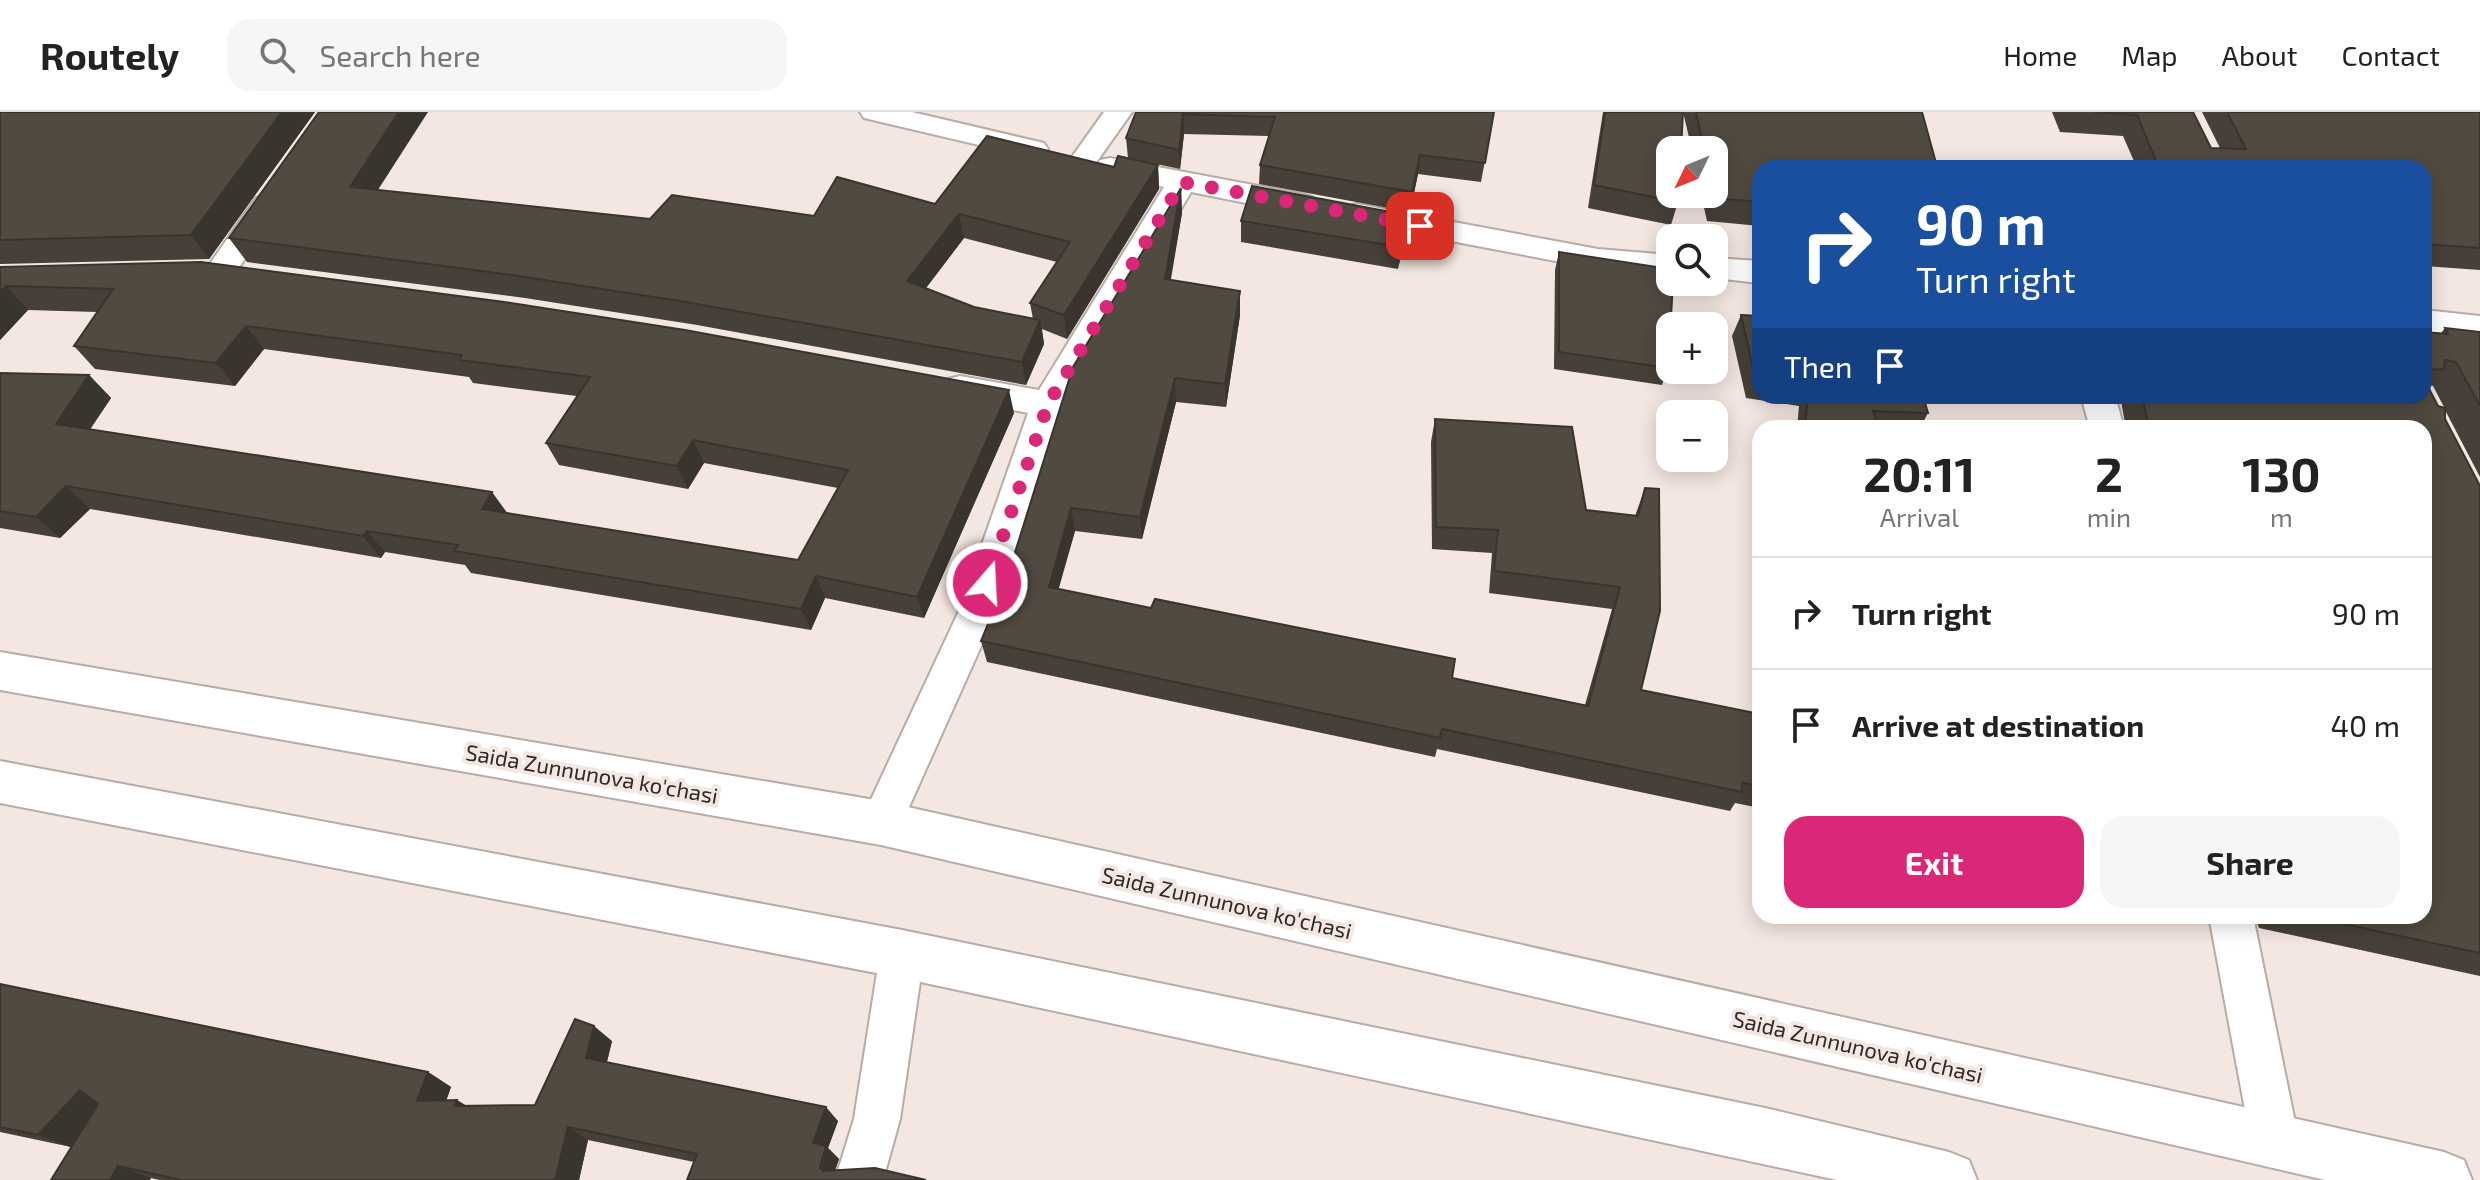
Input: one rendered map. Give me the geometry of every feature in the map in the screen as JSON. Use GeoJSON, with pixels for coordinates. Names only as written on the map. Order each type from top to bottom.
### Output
{"type":"FeatureCollection","features":[{"type":"Feature","properties":{"kind":"main road","name":"Saida Zunnunova ko'chasi"},"geometry":{"type":"LineString","coordinates":[[0,671],[881,823],[2444,1180]]}},
{"type":"Feature","properties":{"kind":"main road"},"geometry":{"type":"LineString","coordinates":[[0,782],[902,954],[1765,1135],[1949,1180]]}},
{"type":"Feature","properties":{"kind":"street"},"geometry":{"type":"LineString","coordinates":[[874,112],[1182,182],[1598,259],[1656,264]]}},
{"type":"Feature","properties":{"kind":"street"},"geometry":{"type":"LineString","coordinates":[[1083,161],[1118,112]]}},
{"type":"Feature","properties":{"kind":"street"},"geometry":{"type":"LineString","coordinates":[[881,823],[977,613],[1048,404],[1182,182]]}},
{"type":"Feature","properties":{"kind":"street"},"geometry":{"type":"LineString","coordinates":[[219,273],[282,184]]}},
{"type":"Feature","properties":{"kind":"street"},"geometry":{"type":"LineString","coordinates":[[1728,269],[1752,271]]}},
{"type":"Feature","properties":{"kind":"street"},"geometry":{"type":"LineString","coordinates":[[2432,322],[2480,327]]}},
{"type":"Feature","properties":{"kind":"street"},"geometry":{"type":"LineString","coordinates":[[925,382],[1048,404]]}},
{"type":"Feature","properties":{"kind":"street"},"geometry":{"type":"LineString","coordinates":[[2233,924],[2275,1142]]}},
{"type":"Feature","properties":{"kind":"street"},"geometry":{"type":"LineString","coordinates":[[859,1180],[877,1119],[902,954]]}},
{"type":"Feature","properties":{"kind":"building"},"geometry":{"type":"Polygon","coordinates":[[[0,112],[282,112],[191,235],[0,240],[0,112]]]}},
{"type":"Feature","properties":{"kind":"building"},"geometry":{"type":"Polygon","coordinates":[[[319,112],[399,112],[350,187],[650,219],[672,195],[814,216],[837,177],[935,204],[987,136],[1114,167],[1118,156],[1158,165],[1064,315],[1030,303],[1070,242],[959,214],[907,281],[974,307],[1040,320],[1022,362],[686,302],[512,275],[229,238],[319,112]]]}},
{"type":"Feature","properties":{"kind":"building"},"geometry":{"type":"Polygon","coordinates":[[[1136,112],[1494,112],[1485,163],[1420,155],[1412,192],[1260,165],[1275,117],[1183,114],[1179,150],[1126,138],[1136,112]]]}},
{"type":"Feature","properties":{"kind":"building"},"geometry":{"type":"Polygon","coordinates":[[[1605,112],[1683,112],[1682,136],[1656,136],[1656,198],[1594,185],[1605,112]]]}},
{"type":"Feature","properties":{"kind":"building"},"geometry":{"type":"Polygon","coordinates":[[[1696,112],[1922,112],[1935,160],[1752,160],[1752,201],[1728,199],[1728,136],[1701,136],[1696,112]]]}},
{"type":"Feature","properties":{"kind":"building"},"geometry":{"type":"Polygon","coordinates":[[[2094,112],[2193,112],[2211,148],[2246,149],[2227,112],[2480,112],[2480,248],[2432,245],[2432,160],[2156,160],[2137,115],[2094,112]]]}},
{"type":"Feature","properties":{"kind":"building"},"geometry":{"type":"Polygon","coordinates":[[[1252,186],[1407,215],[1401,247],[1241,221],[1252,186]]]}},
{"type":"Feature","properties":{"kind":"building"},"geometry":{"type":"Polygon","coordinates":[[[1181,188],[1165,279],[1240,291],[1225,384],[1175,378],[1140,517],[1071,508],[1049,587],[1151,608],[1155,599],[1455,659],[1452,678],[1588,706],[1620,587],[1494,571],[1498,530],[1436,527],[1435,419],[1572,427],[1586,510],[1638,516],[1645,488],[1659,489],[1660,611],[1641,690],[1752,712],[1752,785],[1742,783],[1742,792],[1442,729],[1440,738],[981,641],[1007,578],[1073,367],[1181,188]]]}},
{"type":"Feature","properties":{"kind":"building"},"geometry":{"type":"Polygon","coordinates":[[[1559,252],[1656,267],[1656,296],[1672,296],[1671,312],[1656,312],[1656,366],[1559,352],[1559,252]]]}},
{"type":"Feature","properties":{"kind":"building"},"geometry":{"type":"Polygon","coordinates":[[[201,262],[511,303],[685,330],[1009,390],[917,597],[816,576],[801,609],[454,551],[458,545],[367,531],[363,536],[66,486],[36,517],[0,511],[0,373],[89,375],[56,424],[492,492],[482,509],[798,560],[848,470],[693,440],[677,466],[546,443],[590,377],[459,360],[462,355],[246,326],[216,363],[74,346],[113,289],[6,286],[0,292],[0,267],[201,262]]]}},
{"type":"Feature","properties":{"kind":"building"},"geometry":{"type":"Polygon","coordinates":[[[1741,315],[1752,316],[1752,364],[1741,315]]]}},
{"type":"Feature","properties":{"kind":"building"},"geometry":{"type":"Polygon","coordinates":[[[2445,328],[2480,332],[2480,406],[2456,362],[2445,360],[2444,369],[2432,370],[2432,333],[2448,334],[2445,328]]]}},
{"type":"Feature","properties":{"kind":"building"},"geometry":{"type":"Polygon","coordinates":[[[2432,394],[2438,406],[2445,408],[2445,419],[2480,486],[2480,953],[2344,924],[2432,924],[2432,420],[2147,420],[2144,404],[2432,404],[2432,394]]]}},
{"type":"Feature","properties":{"kind":"building"},"geometry":{"type":"Polygon","coordinates":[[[1807,404],[1925,404],[1928,413],[1873,411],[1876,420],[1806,420],[1807,404]]]}},
{"type":"Feature","properties":{"kind":"building"},"geometry":{"type":"Polygon","coordinates":[[[0,984],[428,1072],[417,1101],[457,1100],[455,1106],[535,1105],[575,1019],[594,1026],[586,1058],[826,1107],[813,1143],[826,1146],[820,1167],[823,1171],[875,1168],[926,1180],[687,1180],[697,1154],[568,1127],[555,1180],[181,1180],[118,1166],[110,1180],[51,1180],[98,1104],[80,1090],[38,1135],[0,1127],[0,984]]]}},
{"type":"Feature","properties":{"kind":"route"},"geometry":{"type":"LineString","coordinates":[[987,583],[1048,404],[1182,182],[1420,226]]}}]}
